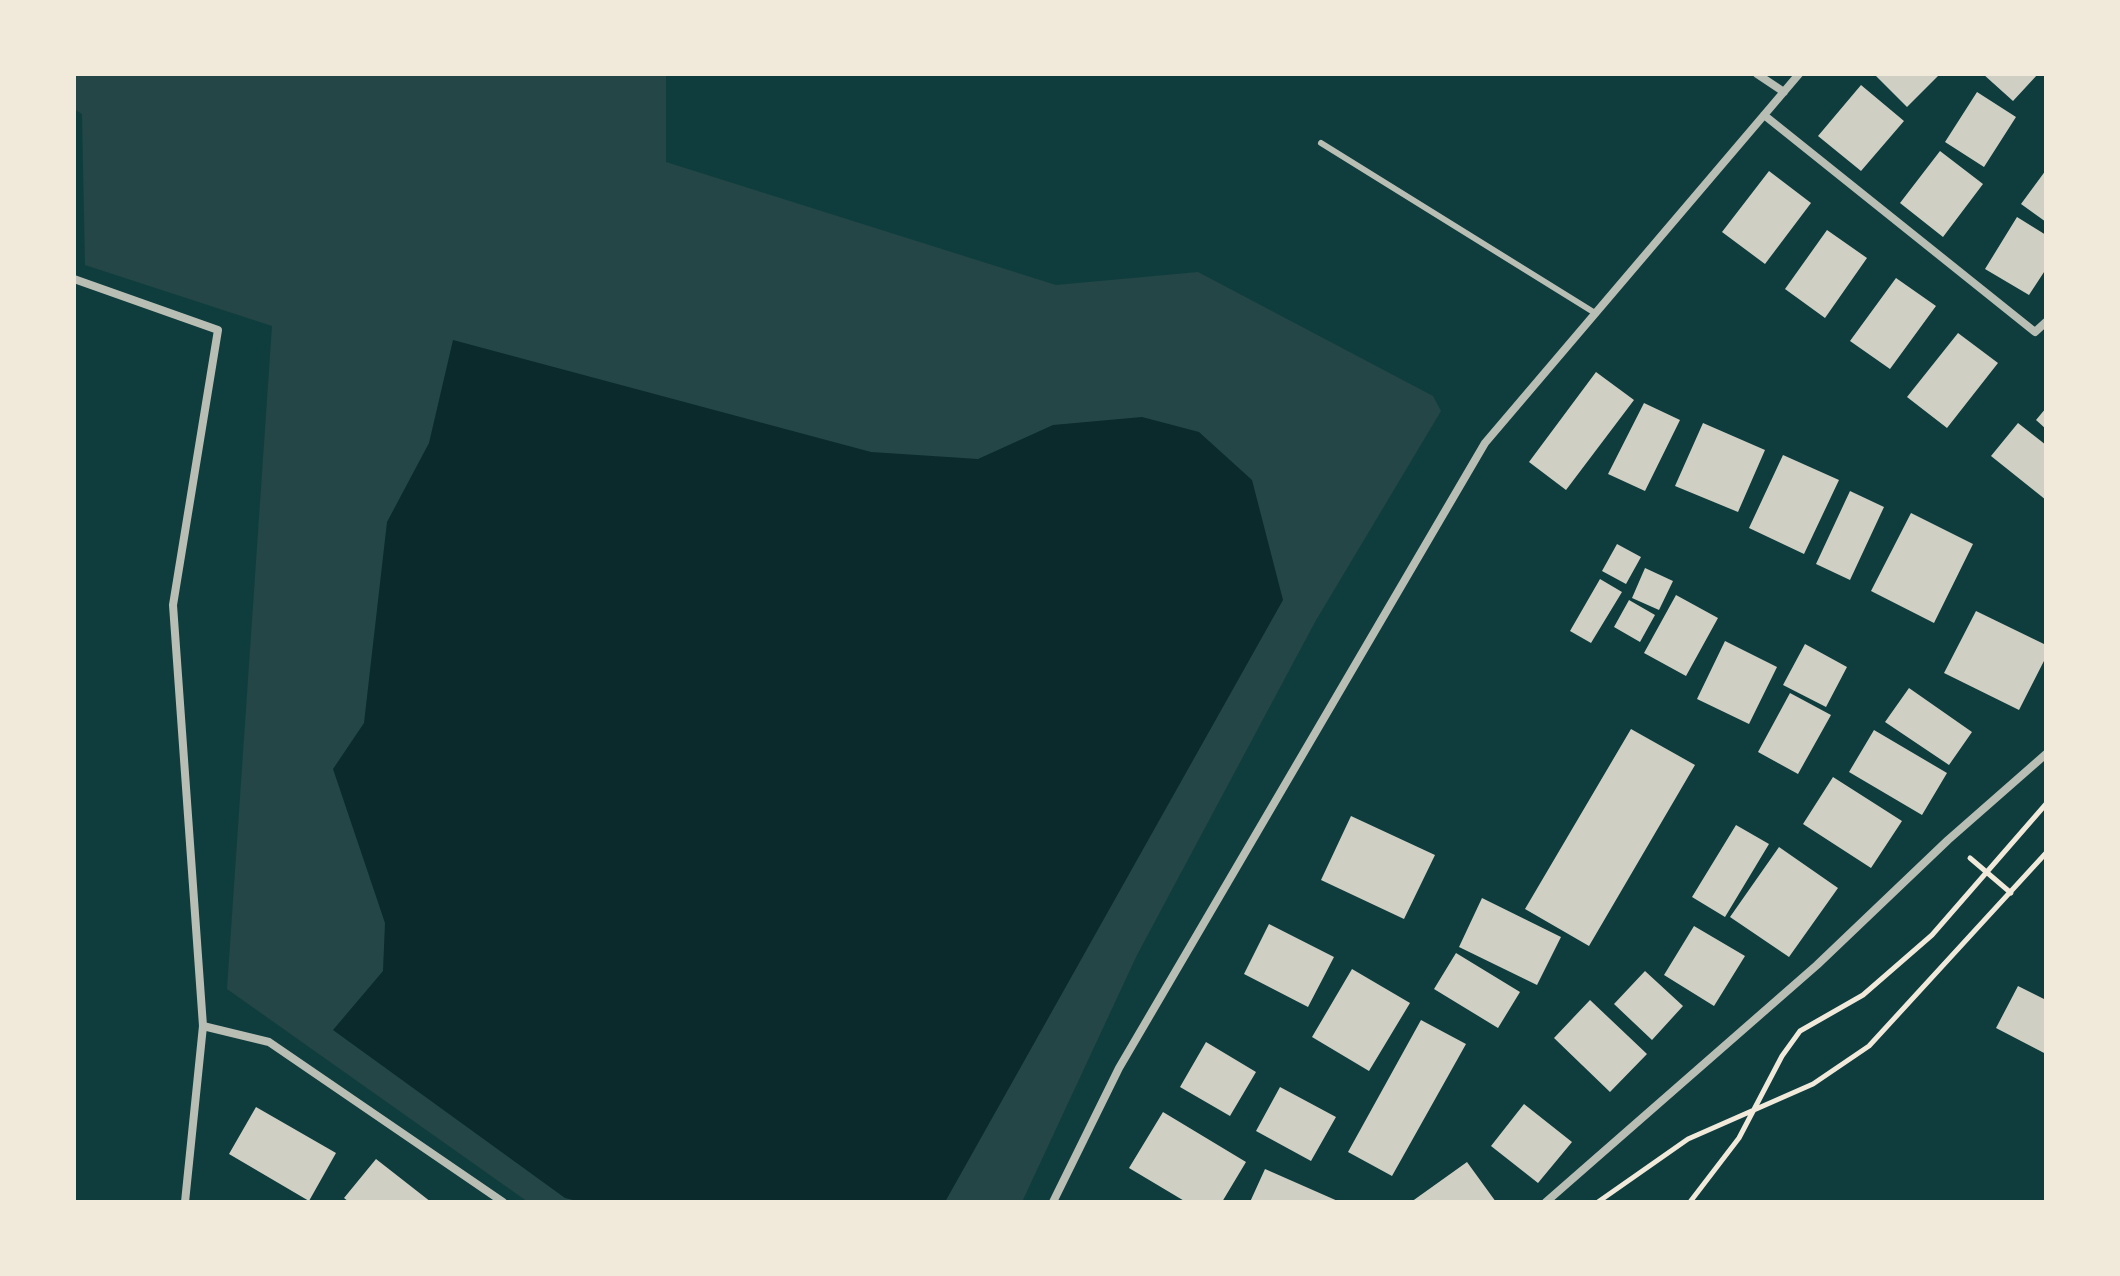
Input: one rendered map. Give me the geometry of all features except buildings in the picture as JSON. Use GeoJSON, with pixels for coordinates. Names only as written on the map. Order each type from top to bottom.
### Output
{"type":"FeatureCollection","features":[{"type":"Feature","properties":{"kind":"street"},"geometry":{"type":"LineString","coordinates":[[1757,74],[1784,92]]}},
{"type":"Feature","properties":{"kind":"street"},"geometry":{"type":"LineString","coordinates":[[1053,1202],[1119,1068],[1485,443],[1799,74]]}},
{"type":"Feature","properties":{"kind":"street"},"geometry":{"type":"LineString","coordinates":[[1764,115],[2035,332],[2046,322]]}},
{"type":"Feature","properties":{"kind":"street"},"geometry":{"type":"LineString","coordinates":[[74,279],[218,330],[173,605],[203,1026],[185,1202]]}},
{"type":"Feature","properties":{"kind":"street"},"geometry":{"type":"LineString","coordinates":[[1546,1202],[1817,965],[1948,840],[2046,754]]}},
{"type":"Feature","properties":{"kind":"street"},"geometry":{"type":"LineString","coordinates":[[203,1026],[269,1042],[503,1202]]}},
{"type":"Feature","properties":{"kind":"lane"},"geometry":{"type":"LineString","coordinates":[[1321,143],[1595,313]]}},
{"type":"Feature","properties":{"kind":"path"},"geometry":{"type":"LineString","coordinates":[[1690,1202],[1739,1138],[1782,1056],[1800,1031],[1863,995],[1932,935],[2046,804]]}},
{"type":"Feature","properties":{"kind":"path"},"geometry":{"type":"LineString","coordinates":[[1948,840],[2011,893]]}},
{"type":"Feature","properties":{"kind":"path"},"geometry":{"type":"LineString","coordinates":[[1598,1202],[1688,1139],[1813,1084],[1869,1046],[2046,853]]}},
{"type":"Feature","properties":{"kind":"shaded area"},"geometry":{"type":"Polygon","coordinates":[[[74,74],[666,74],[666,162],[1056,285],[1198,272],[1433,396],[1441,411],[1315,622],[1137,955],[1022,1202],[528,1202],[227,989],[272,326],[85,265],[82,114],[74,109],[74,74]]]}},
{"type":"Feature","properties":{"kind":"shaded area"},"geometry":{"type":"Polygon","coordinates":[[[453,340],[871,452],[978,459],[1053,425],[1142,417],[1199,432],[1252,480],[1283,600],[945,1202],[581,1202],[565,1198],[333,1030],[383,971],[385,923],[333,769],[364,723],[387,522],[429,443],[453,340]]]}}]}
